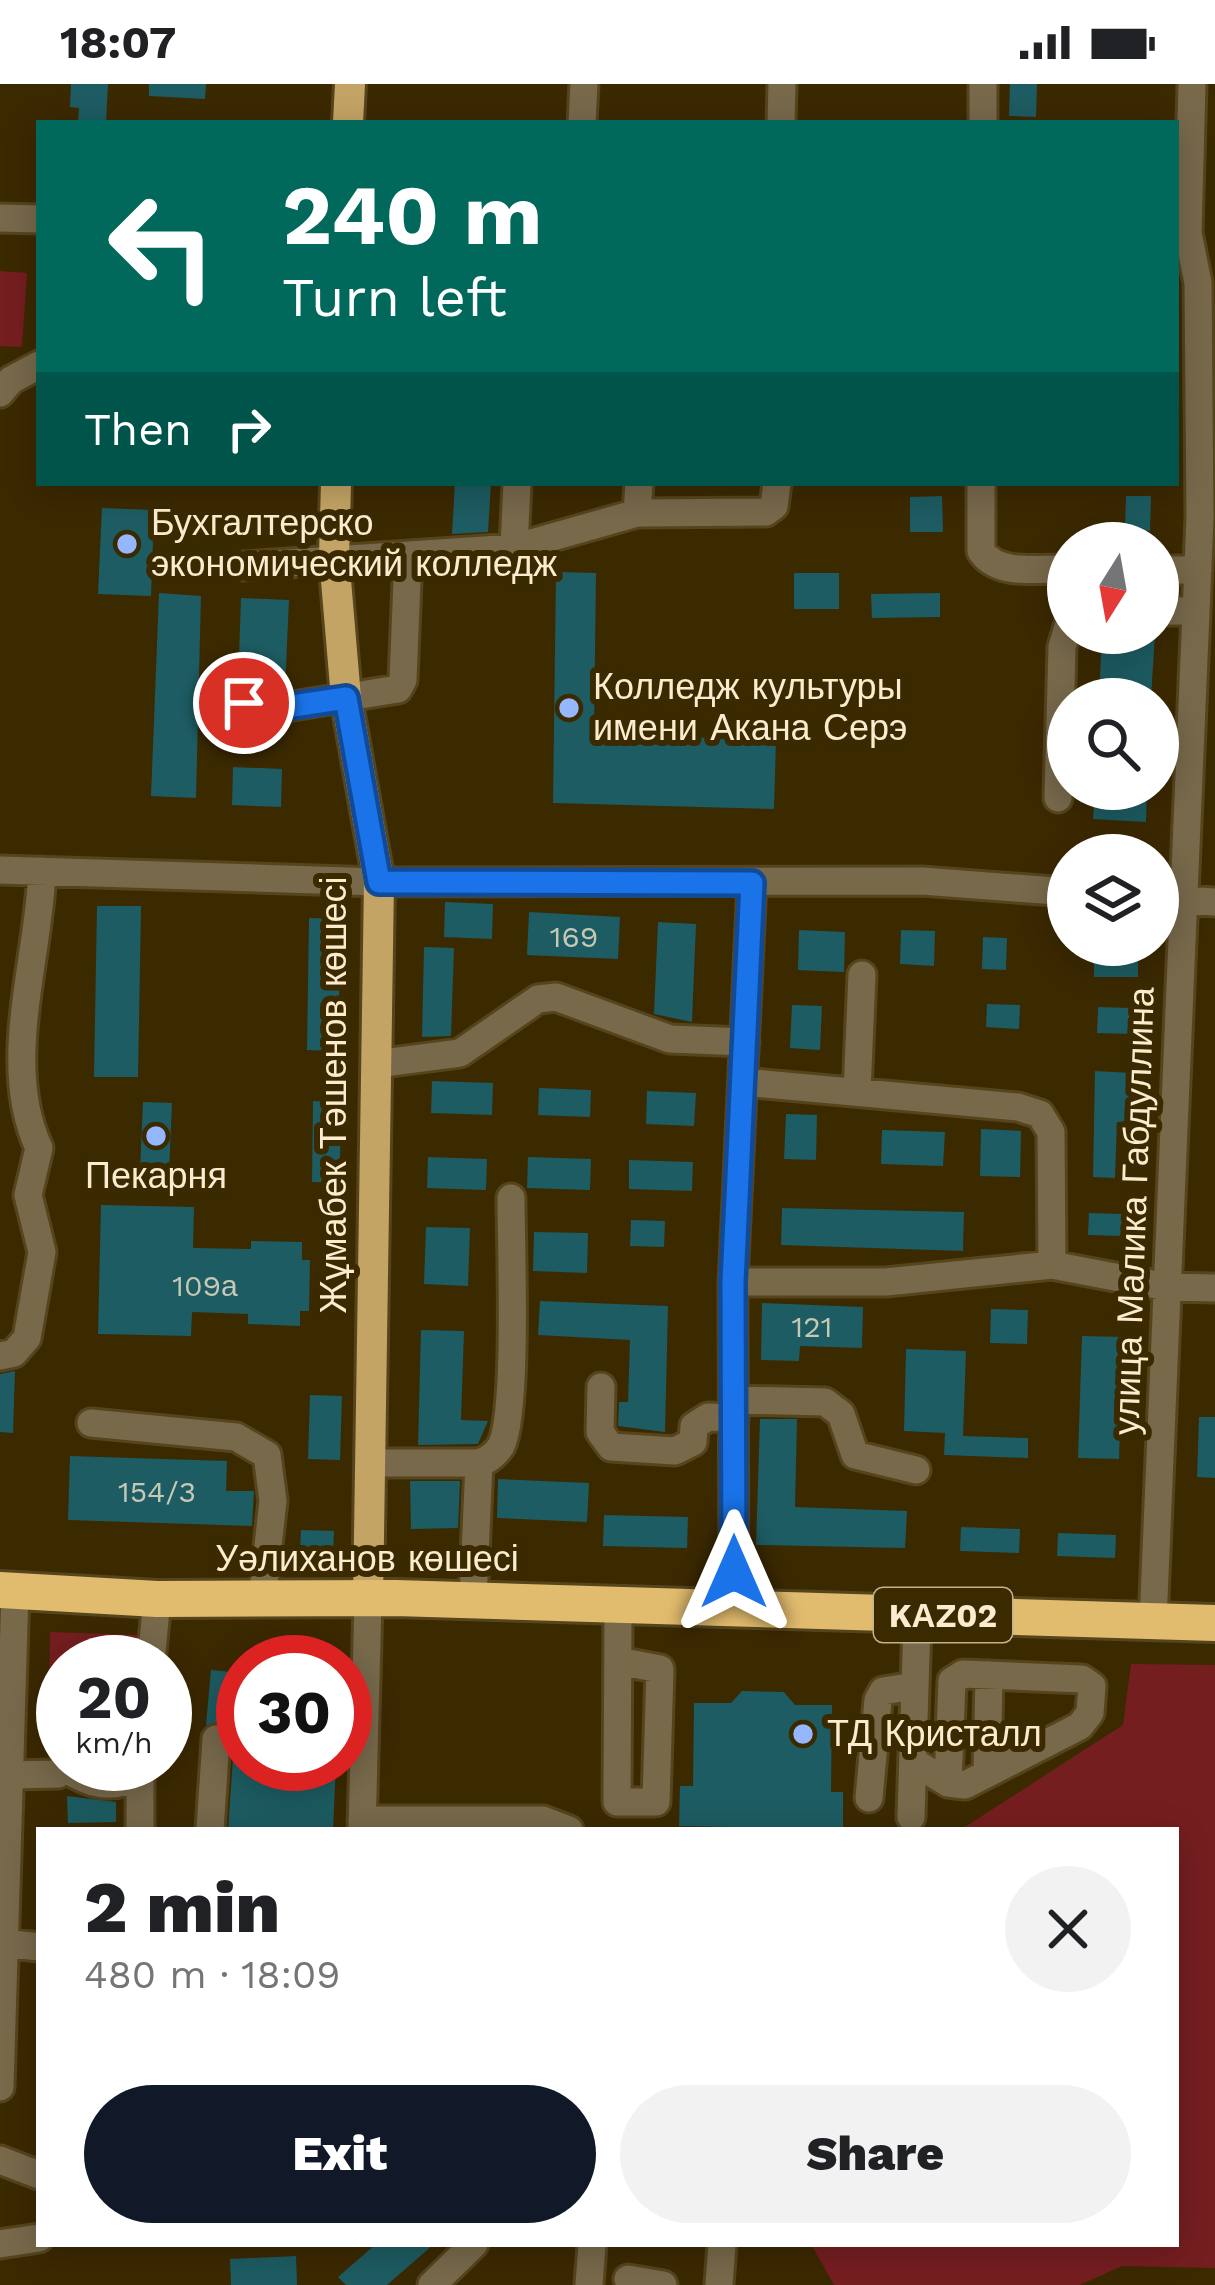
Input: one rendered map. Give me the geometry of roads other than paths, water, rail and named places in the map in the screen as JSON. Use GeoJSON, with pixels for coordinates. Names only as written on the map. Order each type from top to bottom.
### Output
{"type":"FeatureCollection","features":[{"type":"Feature","properties":{"kind":"highway","name":"Уәлиханов көшесі"},"geometry":{"type":"LineString","coordinates":[[8,1590],[157,1599],[473,1600],[734,1608]]}},
{"type":"Feature","properties":{"kind":"highway","name":"KАZ02"},"geometry":{"type":"LineString","coordinates":[[368,1600],[618,1613],[1215,1628]]}},
{"type":"Feature","properties":{"kind":"highway","name":"KАZ02"},"geometry":{"type":"LineString","coordinates":[[734,1608],[1215,1628]]}},
{"type":"Feature","properties":{"kind":"main road"},"geometry":{"type":"LineString","coordinates":[[348,120],[350,84]]}},
{"type":"Feature","properties":{"kind":"main road","name":"Жұмабек Тәшенов көшесі"},"geometry":{"type":"LineString","coordinates":[[336,486],[334,556],[346,698],[379,882],[368,1600]]}},
{"type":"Feature","properties":{"kind":"street"},"geometry":{"type":"LineString","coordinates":[[582,120],[584,84]]}},
{"type":"Feature","properties":{"kind":"street"},"geometry":{"type":"LineString","coordinates":[[781,120],[782,84]]}},
{"type":"Feature","properties":{"kind":"street"},"geometry":{"type":"LineString","coordinates":[[983,84],[983,120]]}},
{"type":"Feature","properties":{"kind":"street","name":"улица Малика Габдуллина"},"geometry":{"type":"LineString","coordinates":[[1153,1622],[1168,1287],[1196,899],[1198,570],[1208,517],[1193,234],[1192,84]]}},
{"type":"Feature","properties":{"kind":"street"},"geometry":{"type":"LineString","coordinates":[[0,218],[36,220]]}},
{"type":"Feature","properties":{"kind":"street"},"geometry":{"type":"LineString","coordinates":[[0,393],[11,380],[36,367]]}},
{"type":"Feature","properties":{"kind":"street"},"geometry":{"type":"LineString","coordinates":[[514,548],[517,486]]}},
{"type":"Feature","properties":{"kind":"street"},"geometry":{"type":"LineString","coordinates":[[637,513],[638,486]]}},
{"type":"Feature","properties":{"kind":"street"},"geometry":{"type":"LineString","coordinates":[[245,566],[334,556],[514,548],[637,513],[766,512],[774,506],[777,486]]}},
{"type":"Feature","properties":{"kind":"street"},"geometry":{"type":"LineString","coordinates":[[981,486],[981,551],[987,560],[1007,568],[1047,568]]}},
{"type":"Feature","properties":{"kind":"street"},"geometry":{"type":"LineString","coordinates":[[244,703],[286,707],[389,693],[403,680],[409,556]]}},
{"type":"Feature","properties":{"kind":"street"},"geometry":{"type":"LineString","coordinates":[[1179,570],[1198,570]]}},
{"type":"Feature","properties":{"kind":"street"},"geometry":{"type":"LineString","coordinates":[[1179,611],[1196,611]]}},
{"type":"Feature","properties":{"kind":"street"},"geometry":{"type":"LineString","coordinates":[[0,870],[379,882],[922,881],[1047,890]]}},
{"type":"Feature","properties":{"kind":"street"},"geometry":{"type":"LineString","coordinates":[[0,1356],[14,1353],[28,1338],[42,1252],[28,1195],[39,1148],[28,1127],[20,1035],[42,871]]}},
{"type":"Feature","properties":{"kind":"street"},"geometry":{"type":"LineString","coordinates":[[734,1608],[733,1282],[752,883]]}},
{"type":"Feature","properties":{"kind":"street"},"geometry":{"type":"LineString","coordinates":[[857,1092],[862,975]]}},
{"type":"Feature","properties":{"kind":"street"},"geometry":{"type":"LineString","coordinates":[[376,1064],[460,1053],[538,998],[579,1003],[670,1039],[745,1042]]}},
{"type":"Feature","properties":{"kind":"street"},"geometry":{"type":"LineString","coordinates":[[743,1082],[1018,1107],[1040,1114],[1051,1132],[1052,1265]]}},
{"type":"Feature","properties":{"kind":"street"},"geometry":{"type":"LineString","coordinates":[[370,1462],[479,1463],[490,1460],[503,1442],[511,1349],[512,1198]]}},
{"type":"Feature","properties":{"kind":"street"},"geometry":{"type":"LineString","coordinates":[[733,1282],[886,1282],[1052,1265],[1168,1287],[1215,1288]]}},
{"type":"Feature","properties":{"kind":"street"},"geometry":{"type":"LineString","coordinates":[[601,1388],[600,1432],[611,1447],[675,1451],[693,1442],[694,1426],[708,1417],[734,1409],[825,1402],[841,1414],[855,1455],[916,1470]]}},
{"type":"Feature","properties":{"kind":"street"},"geometry":{"type":"LineString","coordinates":[[91,1423],[236,1437],[267,1455],[273,1501],[262,1600]]}},
{"type":"Feature","properties":{"kind":"street"},"geometry":{"type":"LineString","coordinates":[[473,1600],[479,1463]]}},
{"type":"Feature","properties":{"kind":"street"},"geometry":{"type":"LineString","coordinates":[[0,2086],[10,1775],[8,1590]]}},
{"type":"Feature","properties":{"kind":"street"},"geometry":{"type":"LineString","coordinates":[[154,1635],[157,1599]]}},
{"type":"Feature","properties":{"kind":"street","name":"Жұмабек Тәшенов көшесі"},"geometry":{"type":"LineString","coordinates":[[365,1635],[368,1600]]}},
{"type":"Feature","properties":{"kind":"street"},"geometry":{"type":"LineString","coordinates":[[618,1613],[617,1802],[656,1802],[660,1669],[618,1661]]}},
{"type":"Feature","properties":{"kind":"street"},"geometry":{"type":"LineString","coordinates":[[911,1817],[917,1622]]}},
{"type":"Feature","properties":{"kind":"street"},"geometry":{"type":"LineString","coordinates":[[914,1762],[948,1783],[965,1785],[1080,1726],[1090,1713],[1093,1686],[1082,1679],[963,1674],[952,1681],[948,1783]]}},
{"type":"Feature","properties":{"kind":"street"},"geometry":{"type":"LineString","coordinates":[[987,1774],[989,1675]]}},
{"type":"Feature","properties":{"kind":"street"},"geometry":{"type":"LineString","coordinates":[[869,1798],[878,1700],[883,1691],[915,1686]]}},
{"type":"Feature","properties":{"kind":"street"},"geometry":{"type":"LineString","coordinates":[[210,1827],[216,1739]]}},
{"type":"Feature","properties":{"kind":"street"},"geometry":{"type":"LineString","coordinates":[[10,1775],[36,1774]]}},
{"type":"Feature","properties":{"kind":"street"},"geometry":{"type":"LineString","coordinates":[[140,1791],[140,1827]]}},
{"type":"Feature","properties":{"kind":"street","name":"Жұмабек Тәшенов көшесі"},"geometry":{"type":"LineString","coordinates":[[359,1791],[362,1825]]}},
{"type":"Feature","properties":{"kind":"street"},"geometry":{"type":"LineString","coordinates":[[362,1825],[543,1820],[561,1827]]}},
{"type":"Feature","properties":{"kind":"street"},"geometry":{"type":"LineString","coordinates":[[4,1943],[36,1946]]}},
{"type":"Feature","properties":{"kind":"street"},"geometry":{"type":"LineString","coordinates":[[0,2159],[36,2150]]}},
{"type":"Feature","properties":{"kind":"street"},"geometry":{"type":"LineString","coordinates":[[0,2159],[36,2175]]}},
{"type":"Feature","properties":{"kind":"street"},"geometry":{"type":"LineString","coordinates":[[0,2244],[36,2238]]}},
{"type":"Feature","properties":{"kind":"street"},"geometry":{"type":"LineString","coordinates":[[432,2285],[471,2247]]}},
{"type":"Feature","properties":{"kind":"street"},"geometry":{"type":"LineString","coordinates":[[590,2285],[592,2247]]}},
{"type":"Feature","properties":{"kind":"street"},"geometry":{"type":"LineString","coordinates":[[718,2285],[722,2247]]}},
{"type":"Feature","properties":{"kind":"street"},"geometry":{"type":"LineString","coordinates":[[628,2278],[663,2285]]}},
{"type":"Feature","properties":{"kind":"place","name":"Бухгалтерско экономический колледж"},"geometry":{"type":"Point","coordinates":[127,544]}},
{"type":"Feature","properties":{"kind":"place","name":"Колледж культуры имени Акана Серэ"},"geometry":{"type":"Point","coordinates":[569,708]}},
{"type":"Feature","properties":{"kind":"place","name":"Пекарня"},"geometry":{"type":"Point","coordinates":[156,1136]}},
{"type":"Feature","properties":{"kind":"place","name":"ТД Кристалл"},"geometry":{"type":"Point","coordinates":[803,1734]}}]}
